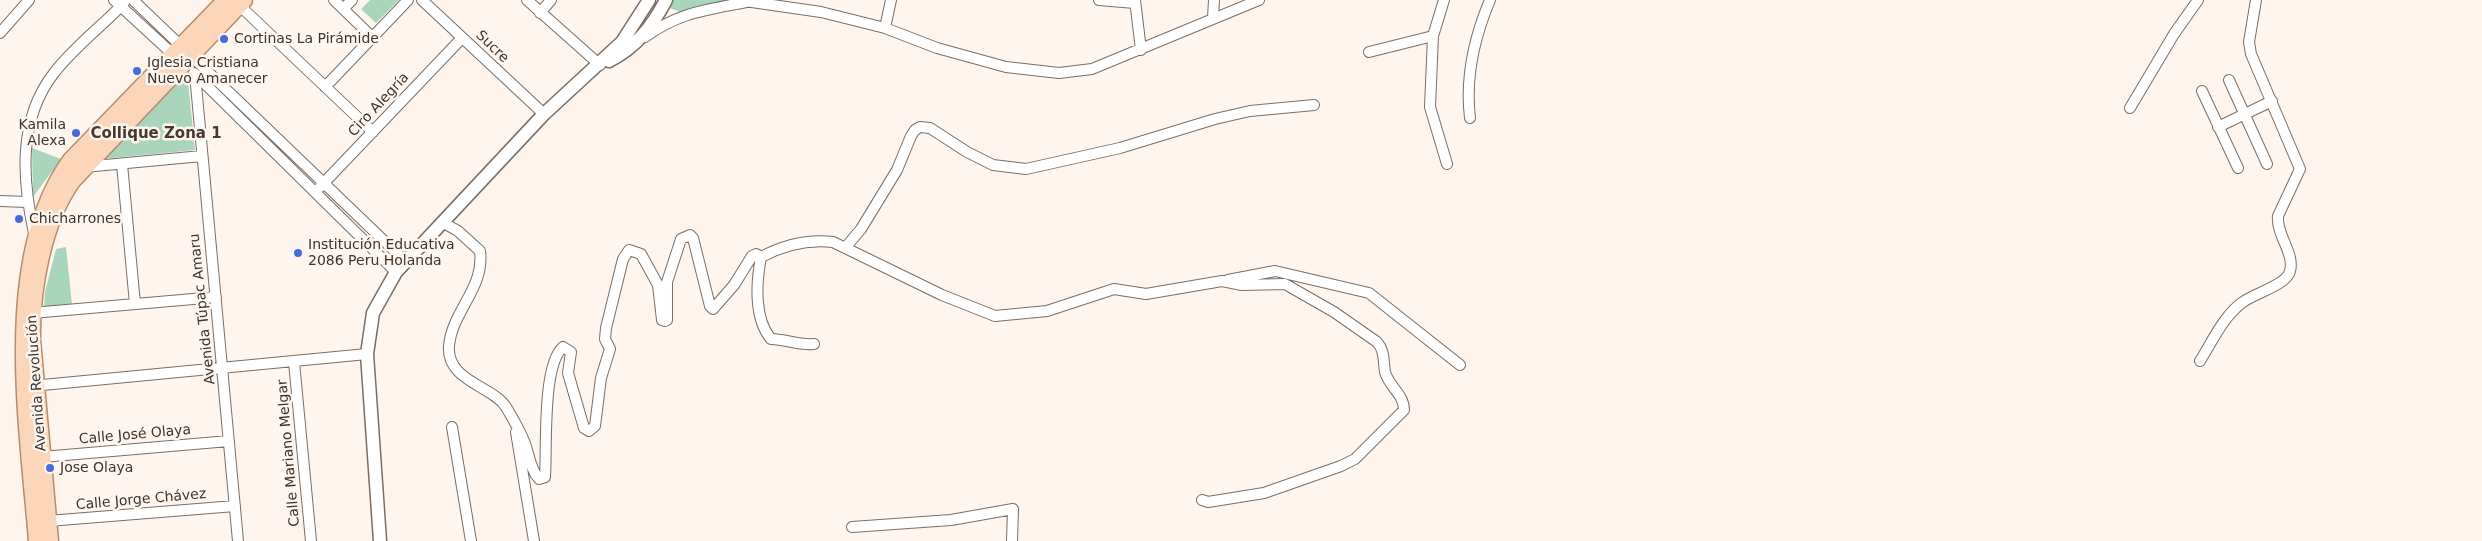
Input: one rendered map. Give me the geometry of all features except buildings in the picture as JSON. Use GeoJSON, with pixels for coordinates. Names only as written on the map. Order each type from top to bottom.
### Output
{"type":"FeatureCollection","features":[{"type":"Feature","properties":{"kind":"main road","name":"Avenida Revolución"},"geometry":{"type":"LineString","coordinates":[[38,541],[29,387],[32,313],[38,274],[53,219],[66,189],[84,167],[237,2]]}},
{"type":"Feature","properties":{"kind":"main road","name":"Avenida Revolución"},"geometry":{"type":"LineString","coordinates":[[50,541],[42,457],[29,387],[19,314],[34,233],[46,200],[61,172],[185,59]]}},
{"type":"Feature","properties":{"kind":"street"},"geometry":{"type":"LineString","coordinates":[[0,33],[30,0]]}},
{"type":"Feature","properties":{"kind":"street"},"geometry":{"type":"LineString","coordinates":[[133,0],[185,59],[396,272]]}},
{"type":"Feature","properties":{"kind":"street"},"geometry":{"type":"LineString","coordinates":[[334,0],[372,37]]}},
{"type":"Feature","properties":{"kind":"street"},"geometry":{"type":"LineString","coordinates":[[343,9],[352,0]]}},
{"type":"Feature","properties":{"kind":"street"},"geometry":{"type":"LineString","coordinates":[[325,87],[408,0]]}},
{"type":"Feature","properties":{"kind":"street","name":"Sucre"},"geometry":{"type":"LineString","coordinates":[[422,0],[544,114]]}},
{"type":"Feature","properties":{"kind":"street"},"geometry":{"type":"LineString","coordinates":[[527,0],[600,65]]}},
{"type":"Feature","properties":{"kind":"street"},"geometry":{"type":"LineString","coordinates":[[540,13],[551,0]]}},
{"type":"Feature","properties":{"kind":"street"},"geometry":{"type":"LineString","coordinates":[[886,28],[891,0]]}},
{"type":"Feature","properties":{"kind":"street"},"geometry":{"type":"LineString","coordinates":[[1099,0],[1135,1],[1141,50]]}},
{"type":"Feature","properties":{"kind":"street"},"geometry":{"type":"LineString","coordinates":[[1213,18],[1214,0]]}},
{"type":"Feature","properties":{"kind":"street"},"geometry":{"type":"LineString","coordinates":[[600,65],[622,54],[660,26],[678,17],[742,1],[821,12],[886,28],[937,48],[1006,67],[1059,73],[1092,69],[1259,0]]}},
{"type":"Feature","properties":{"kind":"street"},"geometry":{"type":"LineString","coordinates":[[1444,0],[1433,36],[1430,107],[1447,164]]}},
{"type":"Feature","properties":{"kind":"street"},"geometry":{"type":"LineString","coordinates":[[1470,118],[1468,103],[1472,54],[1490,0]]}},
{"type":"Feature","properties":{"kind":"street"},"geometry":{"type":"LineString","coordinates":[[2130,108],[2174,34],[2198,0]]}},
{"type":"Feature","properties":{"kind":"street"},"geometry":{"type":"LineString","coordinates":[[2200,360],[2233,311],[2248,298],[2287,279],[2291,271],[2290,260],[2278,223],[2278,216],[2300,169],[2272,101],[2255,67],[2250,49],[2251,24],[2256,4],[2260,8],[2265,0]]}},
{"type":"Feature","properties":{"kind":"street"},"geometry":{"type":"LineString","coordinates":[[34,233],[27,202],[27,136],[34,106],[54,73],[120,2],[324,183],[405,261]]}},
{"type":"Feature","properties":{"kind":"street"},"geometry":{"type":"LineString","coordinates":[[237,2],[372,132]]}},
{"type":"Feature","properties":{"kind":"street"},"geometry":{"type":"LineString","coordinates":[[380,541],[367,354],[373,313],[396,272],[544,114],[600,65],[622,42],[648,2],[663,5],[678,17]]}},
{"type":"Feature","properties":{"kind":"street"},"geometry":{"type":"LineString","coordinates":[[639,41],[663,5]]}},
{"type":"Feature","properties":{"kind":"street"},"geometry":{"type":"LineString","coordinates":[[1369,52],[1433,36]]}},
{"type":"Feature","properties":{"kind":"street","name":"Ciro Alegría"},"geometry":{"type":"LineString","coordinates":[[315,192],[462,38]]}},
{"type":"Feature","properties":{"kind":"street","name":"Avenida Túpac Amaru"},"geometry":{"type":"LineString","coordinates":[[185,59],[202,156],[238,541]]}},
{"type":"Feature","properties":{"kind":"street"},"geometry":{"type":"LineString","coordinates":[[2229,80],[2266,164]]}},
{"type":"Feature","properties":{"kind":"street"},"geometry":{"type":"LineString","coordinates":[[2202,92],[2238,168]]}},
{"type":"Feature","properties":{"kind":"street"},"geometry":{"type":"LineString","coordinates":[[2218,127],[2272,101]]}},
{"type":"Feature","properties":{"kind":"street"},"geometry":{"type":"LineString","coordinates":[[845,248],[861,229],[897,170],[911,136],[920,127],[930,128],[993,166],[1026,169],[1120,148],[1215,119],[1250,111],[1314,105]]}},
{"type":"Feature","properties":{"kind":"street"},"geometry":{"type":"LineString","coordinates":[[84,167],[202,156]]}},
{"type":"Feature","properties":{"kind":"street"},"geometry":{"type":"LineString","coordinates":[[122,164],[134,304]]}},
{"type":"Feature","properties":{"kind":"street"},"geometry":{"type":"LineString","coordinates":[[0,201],[27,202]]}},
{"type":"Feature","properties":{"kind":"street"},"geometry":{"type":"LineString","coordinates":[[442,222],[458,231],[480,250],[480,266],[471,296],[459,312],[452,331],[449,347],[450,357],[461,374],[505,405],[524,440],[536,476],[539,479],[543,479],[546,454],[548,391],[552,369],[563,347],[571,352],[568,373],[584,428],[589,431],[594,428],[601,378],[610,349],[605,339],[608,320],[623,259],[629,250],[634,250],[641,254],[658,285],[662,320],[665,321],[667,320],[667,282],[675,252],[680,239],[684,236],[690,235],[693,238],[710,306],[713,309],[734,285],[752,256],[756,254],[761,258]]}},
{"type":"Feature","properties":{"kind":"street"},"geometry":{"type":"LineString","coordinates":[[814,344],[803,346],[783,339],[771,339],[765,332],[759,309],[758,270],[761,258],[780,248],[817,242],[833,242],[942,295],[995,316],[1021,312],[1048,311],[1114,289],[1146,294],[1275,271],[1355,288],[1369,293],[1460,365]]}},
{"type":"Feature","properties":{"kind":"street"},"geometry":{"type":"LineString","coordinates":[[1202,500],[1208,502],[1264,492],[1340,466],[1355,459],[1404,410],[1402,398],[1386,373],[1382,348],[1377,342],[1334,312],[1285,284],[1242,285],[1222,281]]}},
{"type":"Feature","properties":{"kind":"street"},"geometry":{"type":"LineString","coordinates":[[32,313],[216,297]]}},
{"type":"Feature","properties":{"kind":"street"},"geometry":{"type":"LineString","coordinates":[[29,387],[367,354]]}},
{"type":"Feature","properties":{"kind":"street","name":"Calle Mariano Melgar"},"geometry":{"type":"LineString","coordinates":[[294,362],[311,541]]}},
{"type":"Feature","properties":{"kind":"street"},"geometry":{"type":"LineString","coordinates":[[515,423],[534,541]]}},
{"type":"Feature","properties":{"kind":"street"},"geometry":{"type":"LineString","coordinates":[[452,427],[471,541]]}},
{"type":"Feature","properties":{"kind":"street","name":"Calle José Olaya"},"geometry":{"type":"LineString","coordinates":[[42,457],[229,441]]}},
{"type":"Feature","properties":{"kind":"street","name":"Calle Jorge Chávez"},"geometry":{"type":"LineString","coordinates":[[48,521],[235,506]]}},
{"type":"Feature","properties":{"kind":"street"},"geometry":{"type":"LineString","coordinates":[[852,527],[951,520],[1014,509],[1012,541]]}},
{"type":"Feature","properties":{"kind":"green space"},"geometry":{"type":"Polygon","coordinates":[[[370,0],[399,0],[376,23],[361,9],[370,0]]]}},
{"type":"Feature","properties":{"kind":"green space"},"geometry":{"type":"Polygon","coordinates":[[[671,0],[733,1],[702,5],[680,12],[667,7],[671,0]]]}},
{"type":"Feature","properties":{"kind":"green space"},"geometry":{"type":"Polygon","coordinates":[[[187,71],[195,150],[101,159],[187,71]]]}},
{"type":"Feature","properties":{"kind":"green space"},"geometry":{"type":"Polygon","coordinates":[[[32,148],[61,159],[33,197],[32,148]]]}},
{"type":"Feature","properties":{"kind":"green space"},"geometry":{"type":"Polygon","coordinates":[[[66,247],[72,305],[44,308],[45,292],[56,249],[66,247]]]}},
{"type":"Feature","properties":{"kind":"place","name":"Cortinas La Pirámide"},"geometry":{"type":"Point","coordinates":[224,39]}},
{"type":"Feature","properties":{"kind":"place","name":"Iglesia Cristiana Nuevo Amanecer"},"geometry":{"type":"Point","coordinates":[137,71]}},
{"type":"Feature","properties":{"kind":"place","name":"Kamila Alexa"},"geometry":{"type":"Point","coordinates":[76,133]}},
{"type":"Feature","properties":{"kind":"place","name":"Chicharrones"},"geometry":{"type":"Point","coordinates":[19,219]}},
{"type":"Feature","properties":{"kind":"place","name":"Institución Educativa 2086 Peru Holanda"},"geometry":{"type":"Point","coordinates":[298,253]}},
{"type":"Feature","properties":{"kind":"place","name":"Jose Olaya"},"geometry":{"type":"Point","coordinates":[50,468]}},
{"type":"Feature","properties":{"kind":"district","name":"Collique Zona 1"},"geometry":{"type":"Point","coordinates":[156,134]}}]}
